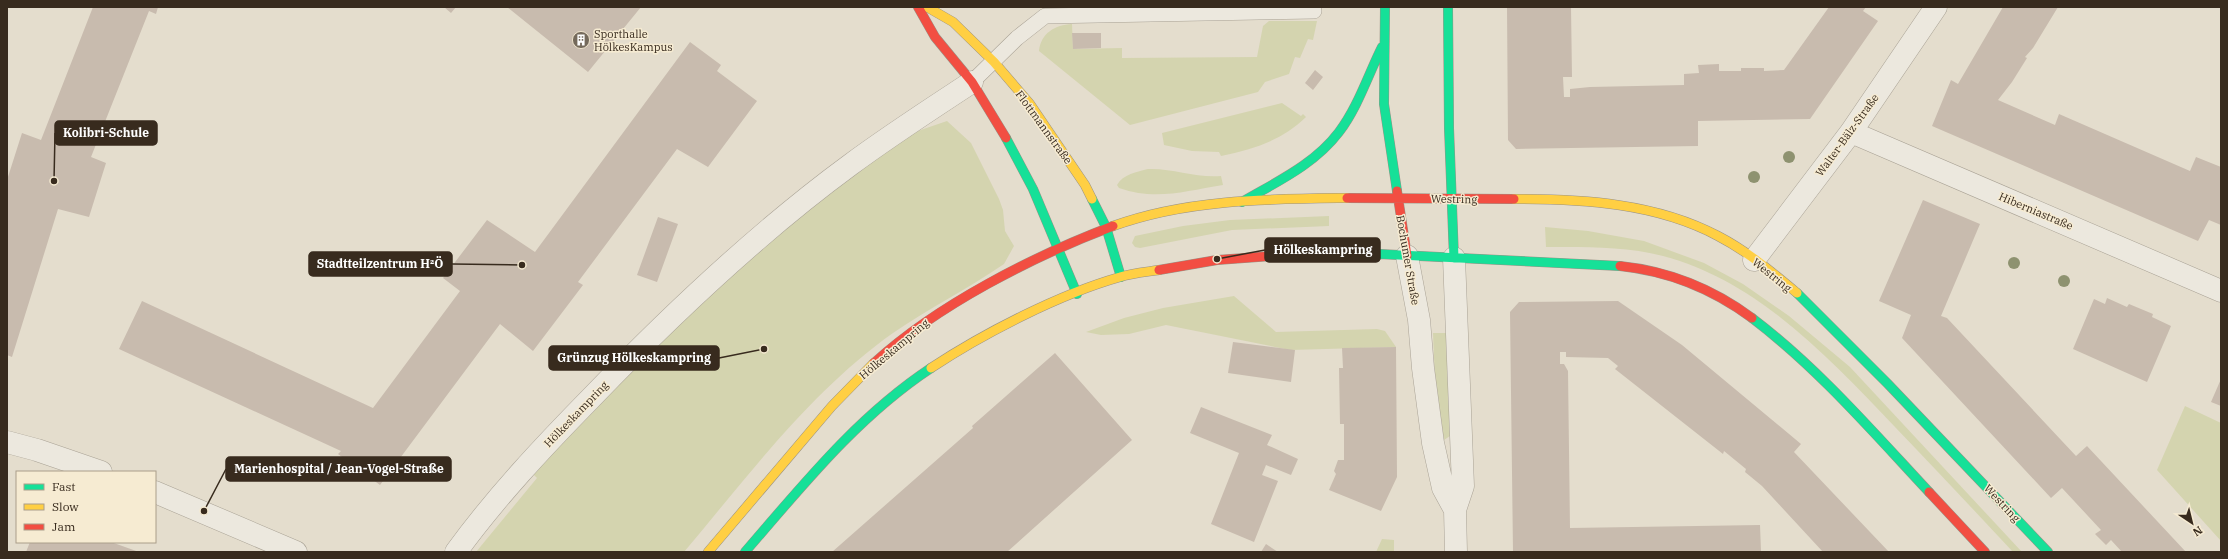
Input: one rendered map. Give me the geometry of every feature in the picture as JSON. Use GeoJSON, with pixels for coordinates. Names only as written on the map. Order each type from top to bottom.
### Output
{"type":"FeatureCollection","features":[{"type":"Feature","properties":{"kind":"street"},"geometry":{"type":"LineString","coordinates":[[918,7],[935,37],[972,82],[998,122],[1033,189],[1077,294]]}},
{"type":"Feature","properties":{"kind":"street","name":"Flottmannstraße"},"geometry":{"type":"LineString","coordinates":[[926,7],[953,22],[994,62],[1030,104],[1076,172],[1106,227],[1121,277]]}},
{"type":"Feature","properties":{"kind":"street","name":"Bochumer Straße"},"geometry":{"type":"LineString","coordinates":[[1385,7],[1384,104],[1407,256],[1419,320],[1423,368],[1434,443],[1443,488],[1455,510]]}},
{"type":"Feature","properties":{"kind":"street","name":"Bochumer Straße"},"geometry":{"type":"LineString","coordinates":[[1448,7],[1449,128],[1463,486],[1455,510],[1456,552]]}},
{"type":"Feature","properties":{"kind":"street","name":"Walter-Bälz-Straße"},"geometry":{"type":"LineString","coordinates":[[1754,260],[1851,132],[1936,7]]}},
{"type":"Feature","properties":{"kind":"street"},"geometry":{"type":"LineString","coordinates":[[1242,202],[1291,174],[1318,154],[1333,140],[1350,112],[1384,42]]}},
{"type":"Feature","properties":{"kind":"street","name":"Hölkeskampring"},"geometry":{"type":"LineString","coordinates":[[456,552],[527,466],[635,352],[754,242],[849,166],[972,82]]}},
{"type":"Feature","properties":{"kind":"street","name":"Hiberniastraße"},"geometry":{"type":"LineString","coordinates":[[1851,132],[2221,291]]}},
{"type":"Feature","properties":{"kind":"street","name":"Hölkeskampring"},"geometry":{"type":"LineString","coordinates":[[708,552],[838,399],[875,362],[916,328],[938,313],[1059,249],[1106,227],[1173,210],[1242,202],[1398,198]]}},
{"type":"Feature","properties":{"kind":"street","name":"Westring"},"geometry":{"type":"LineString","coordinates":[[1398,198],[1555,200],[1610,205],[1665,216],[1715,235],[1754,260],[1831,326],[1898,393],[2048,552]]}},
{"type":"Feature","properties":{"kind":"street"},"geometry":{"type":"LineString","coordinates":[[745,552],[842,442],[873,412],[906,384],[943,359],[981,338],[1039,309],[1121,277],[1200,261],[1267,255],[1327,254],[1407,256],[1638,267],[1665,274],[1696,285],[1727,302],[1782,342],[1831,386],[1985,552]]}},
{"type":"Feature","properties":{"kind":"street"},"geometry":{"type":"LineString","coordinates":[[7,442],[37,450],[98,471]]}},
{"type":"Feature","properties":{"kind":"street"},"geometry":{"type":"LineString","coordinates":[[156,492],[296,552]]}},
{"type":"Feature","properties":{"kind":"lane"},"geometry":{"type":"LineString","coordinates":[[972,82],[1017,38],[1044,16],[1314,11]]}},
{"type":"Feature","properties":{"kind":"green space"},"geometry":{"type":"Polygon","coordinates":[[[1269,21],[1317,21],[1313,40],[1308,39],[1300,58],[1295,57],[1289,74],[1265,82],[1258,92],[1130,125],[1039,51],[1043,39],[1050,31],[1060,26],[1072,24],[1073,49],[1122,48],[1122,58],[1257,57],[1263,26],[1269,21]]]}},
{"type":"Feature","properties":{"kind":"green space"},"geometry":{"type":"Polygon","coordinates":[[[1282,103],[1301,116],[1303,114],[1306,117],[1297,125],[1277,138],[1256,147],[1221,156],[1219,152],[1192,151],[1164,145],[1162,133],[1282,103]]]}},
{"type":"Feature","properties":{"kind":"green space"},"geometry":{"type":"Polygon","coordinates":[[[947,121],[971,143],[999,199],[1003,210],[1005,231],[1014,246],[1004,264],[893,333],[863,356],[835,381],[782,436],[684,552],[476,552],[537,478],[533,474],[670,332],[742,266],[826,195],[912,133],[947,121]]]}},
{"type":"Feature","properties":{"kind":"green space"},"geometry":{"type":"Polygon","coordinates":[[[1148,169],[1166,170],[1202,176],[1221,176],[1223,185],[1171,194],[1146,194],[1119,188],[1117,185],[1123,178],[1135,172],[1148,169]]]}},
{"type":"Feature","properties":{"kind":"green space"},"geometry":{"type":"Polygon","coordinates":[[[1329,216],[1329,226],[1232,230],[1140,248],[1135,247],[1132,243],[1135,236],[1183,226],[1230,220],[1329,216]]]}},
{"type":"Feature","properties":{"kind":"green space"},"geometry":{"type":"Polygon","coordinates":[[[1545,227],[1588,231],[1644,241],[1704,263],[1743,284],[1789,316],[1850,367],[2022,552],[2013,552],[1870,401],[1818,349],[1761,303],[1730,284],[1698,268],[1663,256],[1634,250],[1590,247],[1546,247],[1545,227]]]}},
{"type":"Feature","properties":{"kind":"green space"},"geometry":{"type":"Polygon","coordinates":[[[1234,296],[1276,332],[1377,329],[1385,331],[1396,347],[1290,350],[1166,325],[1129,334],[1101,335],[1086,332],[1124,318],[1163,308],[1234,296]]]}},
{"type":"Feature","properties":{"kind":"green space"},"geometry":{"type":"Polygon","coordinates":[[[1433,333],[1446,333],[1450,436],[1444,440],[1435,382],[1433,333]]]}},
{"type":"Feature","properties":{"kind":"green space"},"geometry":{"type":"Polygon","coordinates":[[[2185,406],[2221,423],[2221,541],[2157,470],[2185,406]]]}},
{"type":"Feature","properties":{"kind":"green space"},"geometry":{"type":"Polygon","coordinates":[[[1382,539],[1394,540],[1394,552],[1376,552],[1382,539]]]}},
{"type":"Feature","properties":{"kind":"building"},"geometry":{"type":"Polygon","coordinates":[[[93,7],[158,7],[156,14],[149,11],[91,157],[106,163],[89,217],[58,209],[12,357],[7,355],[7,180],[22,133],[41,140],[93,7]]]}},
{"type":"Feature","properties":{"kind":"building"},"geometry":{"type":"Polygon","coordinates":[[[444,7],[456,7],[451,13],[444,7]]]}},
{"type":"Feature","properties":{"kind":"building","name":"Sporthalle HölkesKampus"},"geometry":{"type":"Polygon","coordinates":[[[507,7],[641,7],[588,72],[507,7]]]}},
{"type":"Feature","properties":{"kind":"building"},"geometry":{"type":"Polygon","coordinates":[[[1507,7],[1571,7],[1572,77],[1563,77],[1564,97],[1570,97],[1570,89],[1590,87],[1684,85],[1684,74],[1699,73],[1698,65],[1719,64],[1719,71],[1741,71],[1741,68],[1764,68],[1764,71],[1784,70],[1829,7],[1866,7],[1863,11],[1878,21],[1810,119],[1698,121],[1698,146],[1516,149],[1508,140],[1507,7]]]}},
{"type":"Feature","properties":{"kind":"building"},"geometry":{"type":"Polygon","coordinates":[[[2003,7],[2058,7],[2033,48],[2025,57],[2027,58],[2012,82],[1998,100],[2055,125],[2059,114],[2190,171],[2196,157],[2221,167],[2221,225],[2209,220],[2198,241],[1932,126],[1951,80],[1958,84],[2003,7]]]}},
{"type":"Feature","properties":{"kind":"building"},"geometry":{"type":"Polygon","coordinates":[[[1072,33],[1101,33],[1101,48],[1073,49],[1072,33]]]}},
{"type":"Feature","properties":{"kind":"building"},"geometry":{"type":"Polygon","coordinates":[[[690,42],[721,65],[717,71],[757,101],[708,167],[677,149],[578,282],[583,285],[533,351],[500,324],[380,485],[338,454],[341,451],[119,349],[142,301],[373,408],[460,291],[443,278],[487,220],[535,252],[690,42]]]}},
{"type":"Feature","properties":{"kind":"building"},"geometry":{"type":"Polygon","coordinates":[[[1315,70],[1323,77],[1313,90],[1305,83],[1315,70]]]}},
{"type":"Feature","properties":{"kind":"building"},"geometry":{"type":"Polygon","coordinates":[[[1923,200],[1980,224],[1941,316],[1947,318],[2076,456],[2087,446],[2186,552],[2122,552],[2111,540],[2106,545],[2095,534],[2101,530],[2062,488],[2051,498],[1902,338],[1911,315],[1879,301],[1923,200]]]}},
{"type":"Feature","properties":{"kind":"building"},"geometry":{"type":"Polygon","coordinates":[[[658,217],[678,224],[657,282],[637,275],[658,217]]]}},
{"type":"Feature","properties":{"kind":"building"},"geometry":{"type":"Polygon","coordinates":[[[2107,298],[2127,307],[2129,304],[2153,314],[2152,317],[2171,326],[2147,382],[2073,349],[2094,299],[2105,304],[2107,298]]]}},
{"type":"Feature","properties":{"kind":"building"},"geometry":{"type":"Polygon","coordinates":[[[1618,301],[1682,345],[1801,444],[1794,452],[1889,552],[1823,552],[1762,486],[1745,472],[1746,469],[1724,451],[1723,454],[1615,369],[1618,366],[1608,358],[1566,357],[1566,352],[1560,352],[1560,364],[1564,364],[1568,371],[1570,528],[1760,525],[1761,552],[1513,552],[1510,312],[1519,302],[1618,301]]]}},
{"type":"Feature","properties":{"kind":"building"},"geometry":{"type":"Polygon","coordinates":[[[1233,342],[1295,350],[1291,382],[1228,373],[1233,342]]]}},
{"type":"Feature","properties":{"kind":"building"},"geometry":{"type":"Polygon","coordinates":[[[1396,347],[1397,477],[1381,511],[1329,490],[1336,474],[1334,471],[1338,460],[1344,460],[1344,424],[1340,424],[1339,368],[1343,368],[1342,348],[1396,347]]]}},
{"type":"Feature","properties":{"kind":"building"},"geometry":{"type":"Polygon","coordinates":[[[1055,353],[1132,440],[1007,552],[832,552],[973,428],[972,426],[1055,353]]]}},
{"type":"Feature","properties":{"kind":"building"},"geometry":{"type":"Polygon","coordinates":[[[2221,379],[2221,406],[2211,402],[2221,379]]]}},
{"type":"Feature","properties":{"kind":"building"},"geometry":{"type":"Polygon","coordinates":[[[1201,407],[1272,435],[1267,445],[1298,459],[1291,475],[1266,465],[1262,475],[1278,481],[1254,542],[1211,524],[1239,453],[1190,433],[1201,407]]]}},
{"type":"Feature","properties":{"kind":"building"},"geometry":{"type":"Polygon","coordinates":[[[30,543],[114,543],[139,552],[26,552],[30,543]]]}},
{"type":"Feature","properties":{"kind":"building"},"geometry":{"type":"Polygon","coordinates":[[[1266,544],[1278,552],[1261,552],[1266,544]]]}},
{"type":"Feature","properties":{"kind":"traffic: fast"},"geometry":{"type":"LineString","coordinates":[[1385,7],[1384,104],[1397,191]]}},
{"type":"Feature","properties":{"kind":"traffic: fast"},"geometry":{"type":"LineString","coordinates":[[1448,7],[1449,128],[1454,258]]}},
{"type":"Feature","properties":{"kind":"traffic: fast"},"geometry":{"type":"LineString","coordinates":[[1242,202],[1294,172],[1329,144],[1352,112],[1382,47]]}},
{"type":"Feature","properties":{"kind":"traffic: fast"},"geometry":{"type":"LineString","coordinates":[[1006,138],[1033,189],[1077,294]]}},
{"type":"Feature","properties":{"kind":"traffic: fast"},"geometry":{"type":"LineString","coordinates":[[1092,199],[1106,227],[1121,277]]}},
{"type":"Feature","properties":{"kind":"traffic: fast"},"geometry":{"type":"LineString","coordinates":[[1287,255],[1379,254],[1620,266]]}},
{"type":"Feature","properties":{"kind":"traffic: fast"},"geometry":{"type":"LineString","coordinates":[[1797,293],[1888,384],[2048,552]]}},
{"type":"Feature","properties":{"kind":"traffic: fast"},"geometry":{"type":"LineString","coordinates":[[1752,318],[1776,337],[1822,379],[1929,492]]}},
{"type":"Feature","properties":{"kind":"traffic: fast"},"geometry":{"type":"LineString","coordinates":[[745,552],[810,477],[855,430],[904,387],[931,368]]}},
{"type":"Feature","properties":{"kind":"traffic: slow"},"geometry":{"type":"LineString","coordinates":[[927,7],[953,22],[994,62],[1030,104],[1085,185],[1092,199]]}},
{"type":"Feature","properties":{"kind":"traffic: slow"},"geometry":{"type":"LineString","coordinates":[[1113,226],[1170,210],[1228,202],[1347,198]]}},
{"type":"Feature","properties":{"kind":"traffic: slow"},"geometry":{"type":"LineString","coordinates":[[1514,199],[1593,202],[1619,205],[1670,216],[1718,236],[1739,248],[1797,293]]}},
{"type":"Feature","properties":{"kind":"traffic: slow"},"geometry":{"type":"LineString","coordinates":[[931,368],[998,328],[1073,293],[1120,277],[1159,270]]}},
{"type":"Feature","properties":{"kind":"traffic: slow"},"geometry":{"type":"LineString","coordinates":[[708,552],[832,406],[874,363]]}},
{"type":"Feature","properties":{"kind":"traffic: jam"},"geometry":{"type":"LineString","coordinates":[[918,7],[935,37],[972,82],[1006,138]]}},
{"type":"Feature","properties":{"kind":"traffic: jam"},"geometry":{"type":"LineString","coordinates":[[1397,191],[1407,256]]}},
{"type":"Feature","properties":{"kind":"traffic: jam"},"geometry":{"type":"LineString","coordinates":[[1347,198],[1514,199]]}},
{"type":"Feature","properties":{"kind":"traffic: jam"},"geometry":{"type":"LineString","coordinates":[[874,363],[927,321],[956,302],[1019,267],[1113,226]]}},
{"type":"Feature","properties":{"kind":"traffic: jam"},"geometry":{"type":"LineString","coordinates":[[1159,270],[1217,260],[1287,255]]}},
{"type":"Feature","properties":{"kind":"traffic: jam"},"geometry":{"type":"LineString","coordinates":[[1620,266],[1655,272],[1689,283],[1722,298],[1752,318]]}},
{"type":"Feature","properties":{"kind":"traffic: jam"},"geometry":{"type":"LineString","coordinates":[[1929,492],[1985,552]]}},
{"type":"Feature","properties":{"kind":"place","name":"Sporthalle HölkesKampus"},"geometry":{"type":"Point","coordinates":[581,40]}},
{"type":"Feature","properties":{"kind":"place","name":"Kolibri-Schule"},"geometry":{"type":"Point","coordinates":[54,181]}},
{"type":"Feature","properties":{"kind":"place","name":"Hölkeskampring"},"geometry":{"type":"Point","coordinates":[1217,259]}},
{"type":"Feature","properties":{"kind":"place","name":"Stadtteilzentrum H²Ö"},"geometry":{"type":"Point","coordinates":[522,265]}},
{"type":"Feature","properties":{"kind":"place","name":"Grünzug Hölkeskampring"},"geometry":{"type":"Point","coordinates":[764,349]}},
{"type":"Feature","properties":{"kind":"place","name":"Marienhospital / Jean-Vogel-Straße"},"geometry":{"type":"Point","coordinates":[204,511]}}]}
